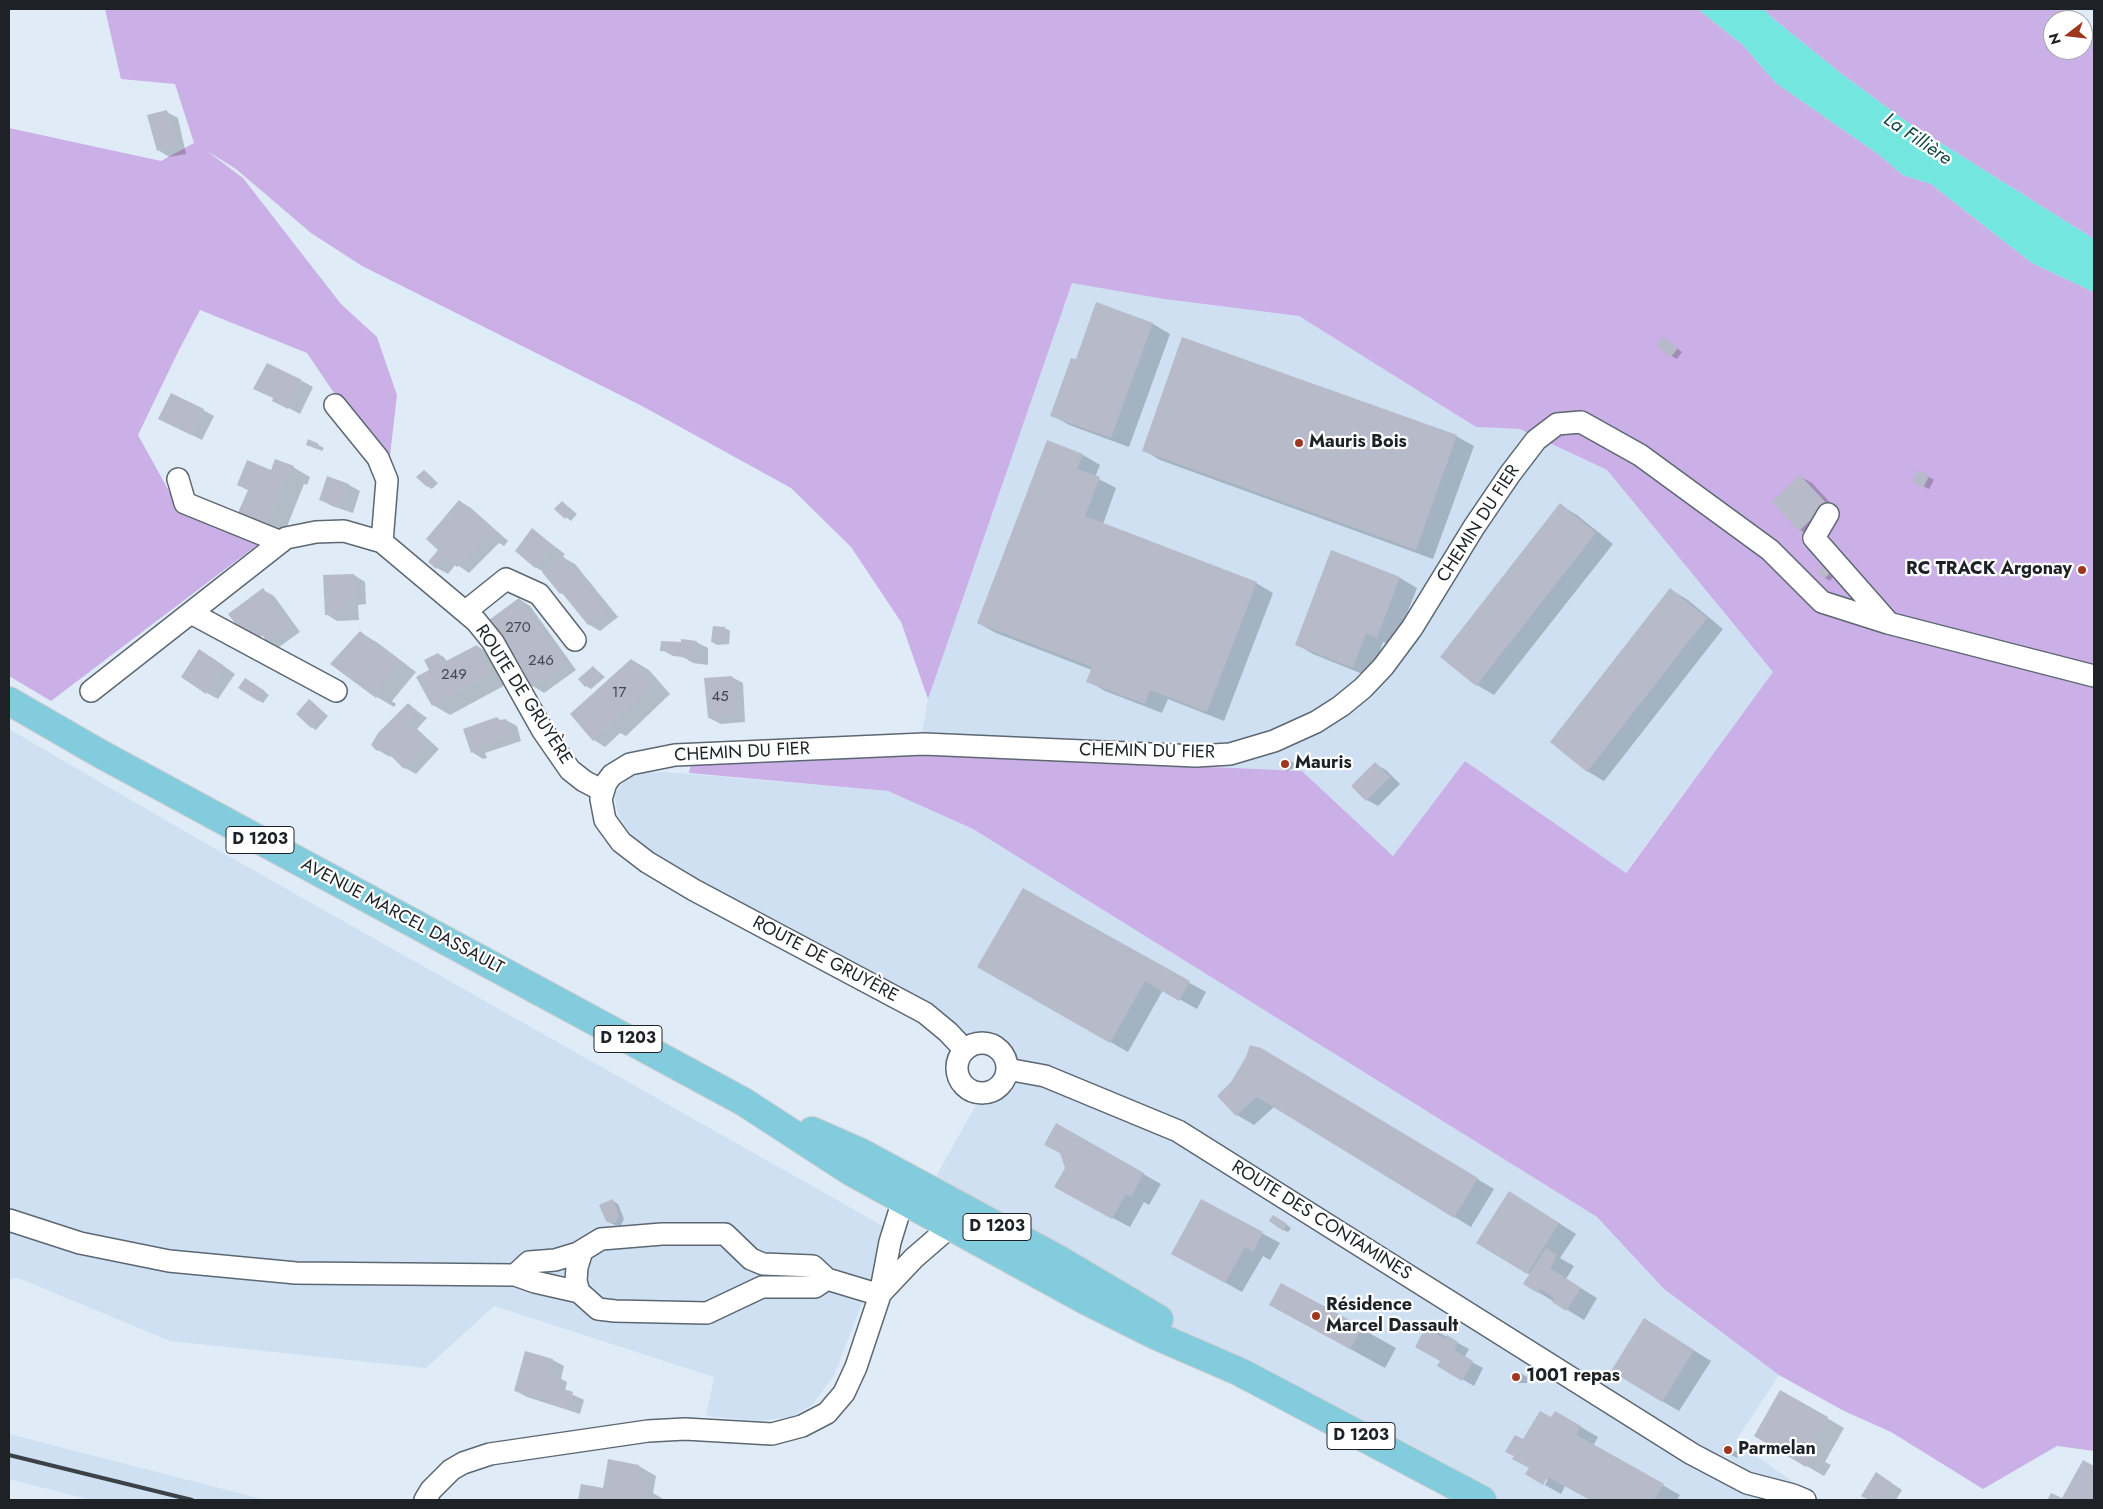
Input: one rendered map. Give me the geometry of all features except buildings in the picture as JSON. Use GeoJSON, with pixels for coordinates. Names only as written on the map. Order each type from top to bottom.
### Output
{"type":"FeatureCollection","features":[{"type":"Feature","properties":{"kind":"main road","name":"AVENUE MARCEL DASSAULT"},"geometry":{"type":"LineString","coordinates":[[9,701],[107,757],[744,1102],[850,1171],[909,1191],[956,1217],[1085,1300],[1157,1336],[1240,1372],[1482,1500]]}},
{"type":"Feature","properties":{"kind":"street"},"geometry":{"type":"LineString","coordinates":[[335,405],[378,458],[386,480],[382,542]]}},
{"type":"Feature","properties":{"kind":"street","name":"CHEMIN DU FIER"},"geometry":{"type":"LineString","coordinates":[[603,791],[606,783],[621,768],[639,761],[675,756],[924,744],[1196,756],[1230,754],[1274,741],[1316,722],[1340,706],[1363,688],[1383,667],[1412,628],[1474,527],[1510,474],[1536,440],[1557,424],[1581,422],[1640,455],[1770,550],[1822,602],[1888,622]]}},
{"type":"Feature","properties":{"kind":"street"},"geometry":{"type":"LineString","coordinates":[[178,478],[185,503],[281,542]]}},
{"type":"Feature","properties":{"kind":"street"},"geometry":{"type":"LineString","coordinates":[[1828,514],[1814,538],[1888,622],[2094,676]]}},
{"type":"Feature","properties":{"kind":"street","name":"ROUTE DE GRUYÈRE"},"geometry":{"type":"LineString","coordinates":[[91,691],[286,538],[316,532],[344,530],[382,542],[466,611],[493,642],[543,731],[570,770],[584,781],[603,791],[602,809],[605,820],[621,842],[647,862],[694,890],[925,1013],[948,1032],[965,1050]]}},
{"type":"Feature","properties":{"kind":"street"},"geometry":{"type":"LineString","coordinates":[[466,611],[506,579],[539,594],[575,640]]}},
{"type":"Feature","properties":{"kind":"street"},"geometry":{"type":"LineString","coordinates":[[191,613],[336,691]]}},
{"type":"Feature","properties":{"kind":"street"},"geometry":{"type":"LineString","coordinates":[[980,1042],[992,1044],[1002,1052],[1007,1063],[1007,1069],[1004,1080],[996,1089],[984,1093],[973,1091],[963,1084],[958,1074],[958,1062],[965,1050],[980,1042]]}},
{"type":"Feature","properties":{"kind":"street","name":"ROUTE DES CONTAMINES"},"geometry":{"type":"LineString","coordinates":[[1007,1069],[1045,1076],[1178,1131],[1692,1454],[1746,1483],[1805,1500]]}},
{"type":"Feature","properties":{"kind":"street"},"geometry":{"type":"LineString","coordinates":[[425,1500],[439,1480],[451,1470],[463,1463],[490,1454],[648,1431],[685,1429],[772,1434],[802,1426],[827,1413],[844,1393],[856,1367],[880,1294],[890,1242],[909,1191]]}},
{"type":"Feature","properties":{"kind":"street"},"geometry":{"type":"LineString","coordinates":[[880,1294],[956,1217]]}},
{"type":"Feature","properties":{"kind":"street"},"geometry":{"type":"LineString","coordinates":[[9,1220],[80,1243],[169,1261],[296,1273],[515,1275],[535,1282],[579,1292],[598,1309],[707,1313],[762,1287],[815,1287],[827,1279]]}},
{"type":"Feature","properties":{"kind":"street"},"geometry":{"type":"LineString","coordinates":[[515,1275],[529,1262],[555,1260],[582,1250],[600,1239],[662,1234],[724,1234],[751,1259],[763,1264],[813,1266],[827,1279],[880,1294]]}},
{"type":"Feature","properties":{"kind":"street"},"geometry":{"type":"LineString","coordinates":[[579,1292],[576,1281],[576,1267],[582,1250]]}},
{"type":"Feature","properties":{"kind":"street"},"geometry":{"type":"LineString","coordinates":[[745,1253],[752,1270],[748,1292]]}},
{"type":"Feature","properties":{"kind":"shaded area"},"geometry":{"type":"Polygon","coordinates":[[[105,9],[1698,9],[1743,45],[1776,83],[1878,154],[1903,175],[1931,184],[2032,263],[2094,292],[2094,1451],[2057,1446],[1983,1489],[1891,1432],[1844,1411],[1779,1375],[1664,1289],[1597,1217],[973,829],[888,791],[689,773],[693,753],[918,754],[1302,771],[1393,856],[1465,761],[1626,873],[1773,672],[1607,470],[1520,429],[1476,427],[1299,316],[1164,299],[1072,283],[928,699],[901,622],[851,547],[791,488],[642,406],[362,266],[311,233],[236,169],[207,151],[243,178],[341,304],[377,337],[397,395],[388,473],[307,353],[200,310],[138,435],[175,502],[265,539],[51,701],[9,676],[9,128],[161,161],[194,143],[175,84],[121,79],[105,9]]]}},
{"type":"Feature","properties":{"kind":"shaded area"},"geometry":{"type":"Polygon","coordinates":[[[1764,9],[2063,9],[2064,10],[2043,10],[2043,60],[2093,60],[2094,30],[2094,239],[1904,120],[1839,72],[1770,16],[1764,9]]]}},
{"type":"Feature","properties":{"kind":"shaded area"},"geometry":{"type":"Polygon","coordinates":[[[1072,282],[1164,299],[1299,316],[1476,427],[1520,429],[1607,470],[1773,672],[1625,873],[1465,761],[1393,856],[1302,771],[918,754],[928,699],[1072,282]]]}},
{"type":"Feature","properties":{"kind":"shaded area"},"geometry":{"type":"Polygon","coordinates":[[[9,729],[191,835],[890,1230],[834,1376],[812,1405],[791,1417],[758,1421],[706,1416],[714,1377],[494,1306],[426,1368],[170,1341],[16,1277],[9,1280],[9,729]]]}},
{"type":"Feature","properties":{"kind":"shaded area"},"geometry":{"type":"Polygon","coordinates":[[[665,772],[888,791],[973,829],[1597,1217],[1664,1289],[1779,1375],[1736,1441],[1818,1500],[1491,1500],[921,1203],[1003,1057],[651,862],[619,817],[614,795],[627,778],[642,773],[665,772]]]}},
{"type":"Feature","properties":{"kind":"shaded area"},"geometry":{"type":"Polygon","coordinates":[[[9,1434],[266,1500],[91,1500],[9,1479],[9,1434]]]}},
{"type":"Feature","properties":{"kind":"water","name":"La Fillière"},"geometry":{"type":"Polygon","coordinates":[[[1698,9],[1764,9],[1770,16],[1839,72],[1904,120],[2094,239],[2094,292],[2032,263],[1931,184],[1903,175],[1878,154],[1776,83],[1743,45],[1698,9]]]}},
{"type":"Feature","properties":{"kind":"railway"},"geometry":{"type":"LineString","coordinates":[[9,1455],[192,1500]]}},
{"type":"Feature","properties":{"kind":"place","name":"Mauris Bois"},"geometry":{"type":"Point","coordinates":[1299,443]}},
{"type":"Feature","properties":{"kind":"place","name":"RC TRACK Argonay"},"geometry":{"type":"Point","coordinates":[2082,570]}},
{"type":"Feature","properties":{"kind":"place","name":"Mauris"},"geometry":{"type":"Point","coordinates":[1285,764]}},
{"type":"Feature","properties":{"kind":"place","name":"Résidence Marcel Dassault"},"geometry":{"type":"Point","coordinates":[1316,1316]}},
{"type":"Feature","properties":{"kind":"place","name":"1001 repas"},"geometry":{"type":"Point","coordinates":[1516,1377]}},
{"type":"Feature","properties":{"kind":"place","name":"Parmelan"},"geometry":{"type":"Point","coordinates":[1728,1450]}}]}
